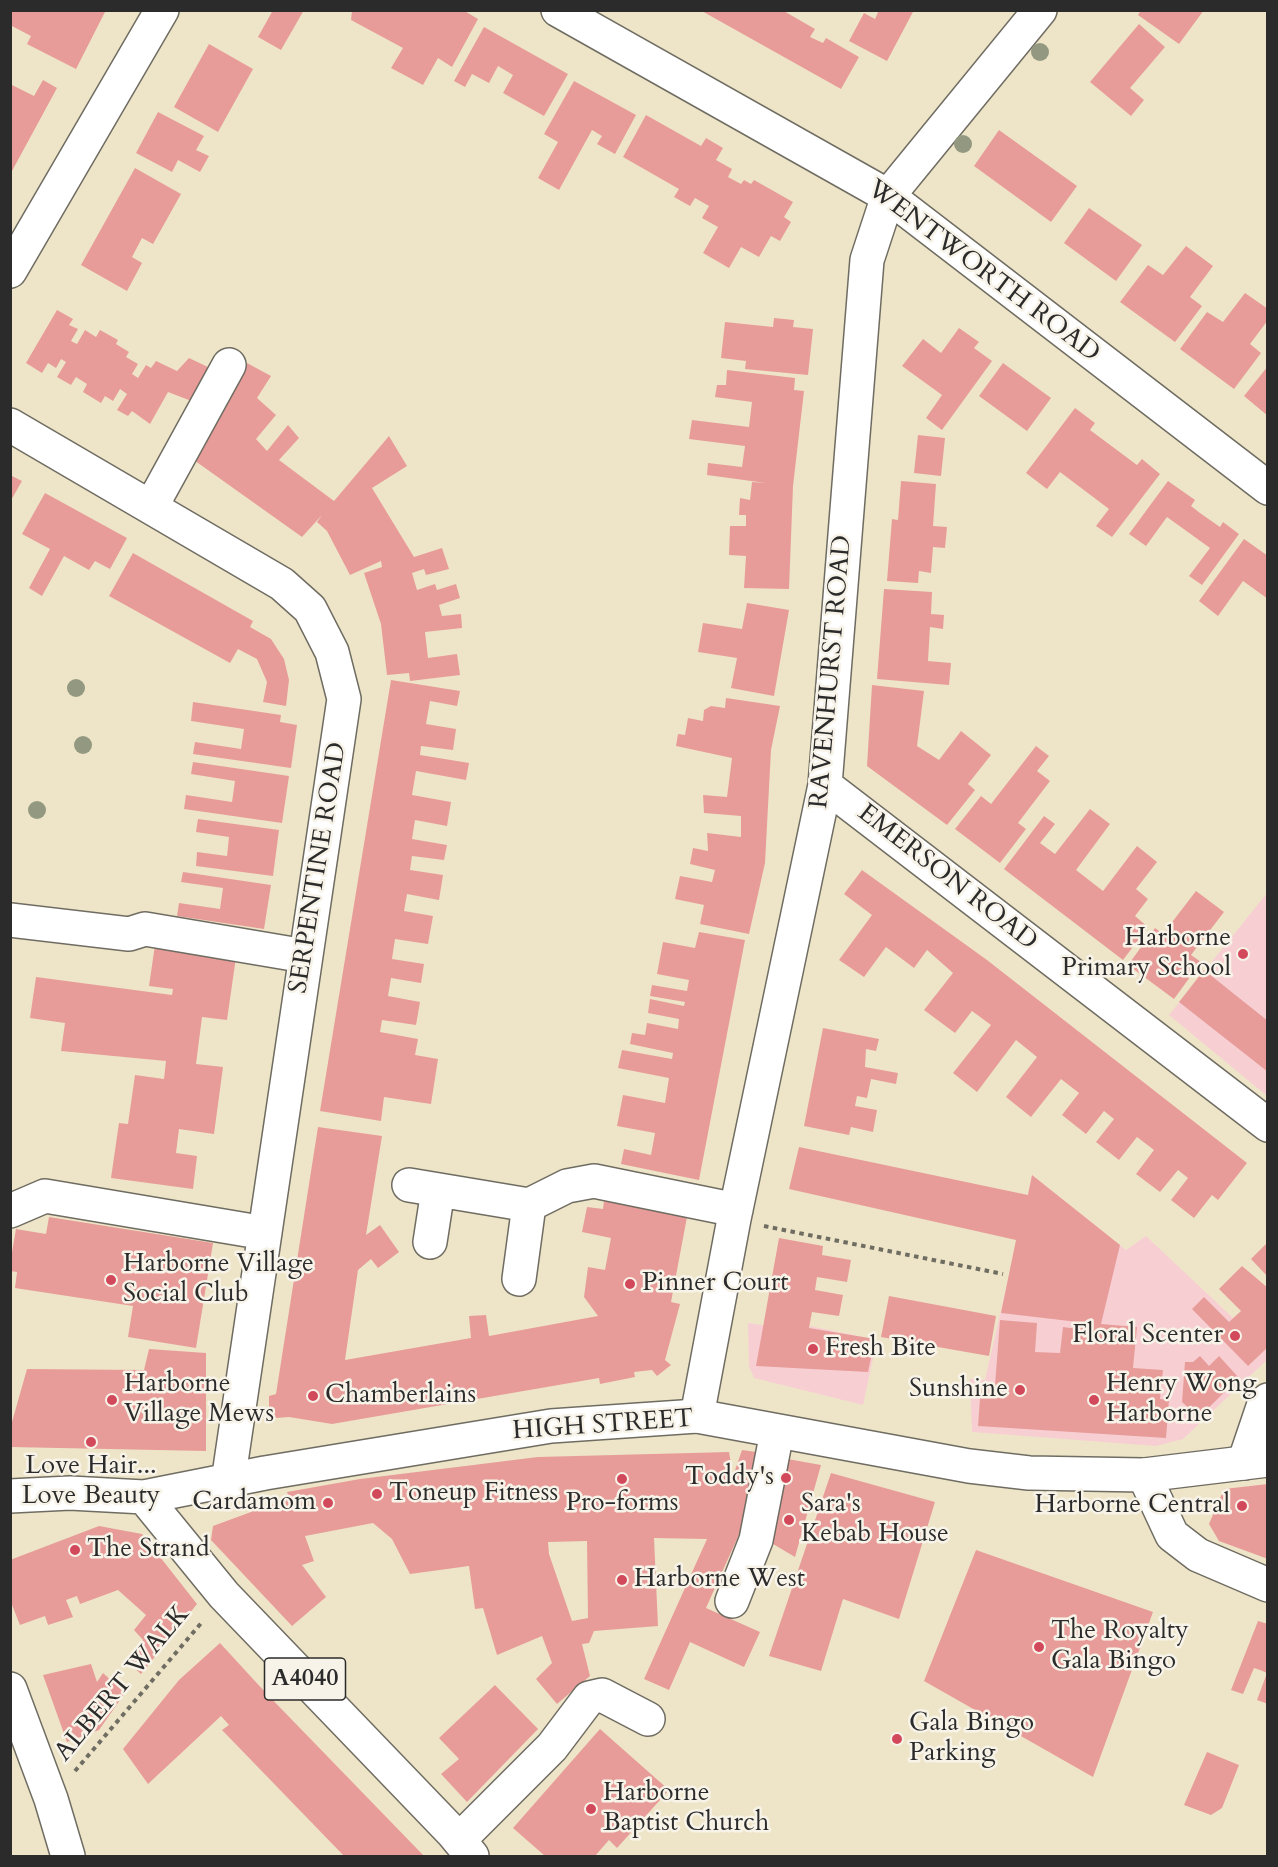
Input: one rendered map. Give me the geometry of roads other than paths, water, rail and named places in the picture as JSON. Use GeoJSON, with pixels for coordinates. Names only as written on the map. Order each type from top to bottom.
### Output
{"type":"FeatureCollection","features":[{"type":"Feature","properties":{"kind":"street"},"geometry":{"type":"LineString","coordinates":[[10,271],[162,10]]}},
{"type":"Feature","properties":{"kind":"street","name":"WENTWORTH ROAD"},"geometry":{"type":"LineString","coordinates":[[558,10],[888,196],[1268,488]]}},
{"type":"Feature","properties":{"kind":"street","name":"RAVENHURST ROAD"},"geometry":{"type":"LineString","coordinates":[[697,1416],[735,1215],[825,785],[867,260],[888,196],[1040,10]]}},
{"type":"Feature","properties":{"kind":"street"},"geometry":{"type":"LineString","coordinates":[[151,507],[229,365]]}},
{"type":"Feature","properties":{"kind":"street","name":"SERPENTINE ROAD"},"geometry":{"type":"LineString","coordinates":[[10,425],[282,584],[310,609],[332,652],[344,699],[228,1482]]}},
{"type":"Feature","properties":{"kind":"street","name":"EMERSON ROAD"},"geometry":{"type":"LineString","coordinates":[[825,785],[1268,1125]]}},
{"type":"Feature","properties":{"kind":"street"},"geometry":{"type":"LineString","coordinates":[[10,920],[129,934],[145,929],[305,956]]}},
{"type":"Feature","properties":{"kind":"street"},"geometry":{"type":"LineString","coordinates":[[430,1242],[423,1188],[529,1205],[567,1186],[594,1181],[735,1215]]}},
{"type":"Feature","properties":{"kind":"street"},"geometry":{"type":"LineString","coordinates":[[10,1211],[45,1196],[265,1233]]}},
{"type":"Feature","properties":{"kind":"street"},"geometry":{"type":"LineString","coordinates":[[519,1279],[529,1205]]}},
{"type":"Feature","properties":{"kind":"street"},"geometry":{"type":"LineString","coordinates":[[1256,1461],[1264,1404],[1268,1400]]}},
{"type":"Feature","properties":{"kind":"street","name":"HIGH STREET"},"geometry":{"type":"LineString","coordinates":[[10,1496],[70,1493],[144,1497],[390,1452],[551,1426],[697,1416],[777,1432],[1029,1473],[1144,1475],[1256,1461]]}},
{"type":"Feature","properties":{"kind":"street"},"geometry":{"type":"LineString","coordinates":[[732,1601],[756,1540],[777,1432]]}},
{"type":"Feature","properties":{"kind":"street"},"geometry":{"type":"LineString","coordinates":[[1144,1475],[1172,1535],[1198,1555],[1268,1585]]}},
{"type":"Feature","properties":{"kind":"street","name":"A4040"},"geometry":{"type":"LineString","coordinates":[[144,1497],[224,1595],[466,1849]]}},
{"type":"Feature","properties":{"kind":"street"},"geometry":{"type":"LineString","coordinates":[[10,1689],[51,1799],[68,1857]]}},
{"type":"Feature","properties":{"kind":"street"},"geometry":{"type":"LineString","coordinates":[[466,1849],[552,1747],[589,1698],[602,1695],[648,1719]]}},
{"type":"Feature","properties":{"kind":"place","name":"Harborne Primary School"},"geometry":{"type":"Point","coordinates":[1243,954]}},
{"type":"Feature","properties":{"kind":"place","name":"Harborne Village Social Club"},"geometry":{"type":"Point","coordinates":[111,1280]}},
{"type":"Feature","properties":{"kind":"place","name":"Pinner Court"},"geometry":{"type":"Point","coordinates":[630,1284]}},
{"type":"Feature","properties":{"kind":"place","name":"Floral Scenter"},"geometry":{"type":"Point","coordinates":[1235,1336]}},
{"type":"Feature","properties":{"kind":"place","name":"Fresh Bite"},"geometry":{"type":"Point","coordinates":[813,1349]}},
{"type":"Feature","properties":{"kind":"place","name":"Sunshine"},"geometry":{"type":"Point","coordinates":[1020,1390]}},
{"type":"Feature","properties":{"kind":"place","name":"Chamberlains"},"geometry":{"type":"Point","coordinates":[313,1396]}},
{"type":"Feature","properties":{"kind":"place","name":"Harborne Village Mews"},"geometry":{"type":"Point","coordinates":[112,1400]}},
{"type":"Feature","properties":{"kind":"place","name":"Henry Wong Harborne"},"geometry":{"type":"Point","coordinates":[1094,1400]}},
{"type":"Feature","properties":{"kind":"place","name":"Love Hair... Love Beauty"},"geometry":{"type":"Point","coordinates":[91,1442]}},
{"type":"Feature","properties":{"kind":"place","name":"Toddy's"},"geometry":{"type":"Point","coordinates":[786,1478]}},
{"type":"Feature","properties":{"kind":"place","name":"Pro-forms"},"geometry":{"type":"Point","coordinates":[622,1479]}},
{"type":"Feature","properties":{"kind":"place","name":"Toneup Fitness"},"geometry":{"type":"Point","coordinates":[377,1494]}},
{"type":"Feature","properties":{"kind":"place","name":"Cardamom"},"geometry":{"type":"Point","coordinates":[328,1503]}},
{"type":"Feature","properties":{"kind":"place","name":"Harborne Central"},"geometry":{"type":"Point","coordinates":[1242,1506]}},
{"type":"Feature","properties":{"kind":"place","name":"Sara's Kebab House"},"geometry":{"type":"Point","coordinates":[789,1520]}},
{"type":"Feature","properties":{"kind":"place","name":"The Strand"},"geometry":{"type":"Point","coordinates":[75,1550]}},
{"type":"Feature","properties":{"kind":"place","name":"Harborne West"},"geometry":{"type":"Point","coordinates":[622,1580]}},
{"type":"Feature","properties":{"kind":"place","name":"The Royalty Gala Bingo"},"geometry":{"type":"Point","coordinates":[1039,1647]}},
{"type":"Feature","properties":{"kind":"place","name":"Gala Bingo Parking"},"geometry":{"type":"Point","coordinates":[897,1739]}},
{"type":"Feature","properties":{"kind":"place","name":"Harborne Baptist Church"},"geometry":{"type":"Point","coordinates":[591,1809]}}]}
